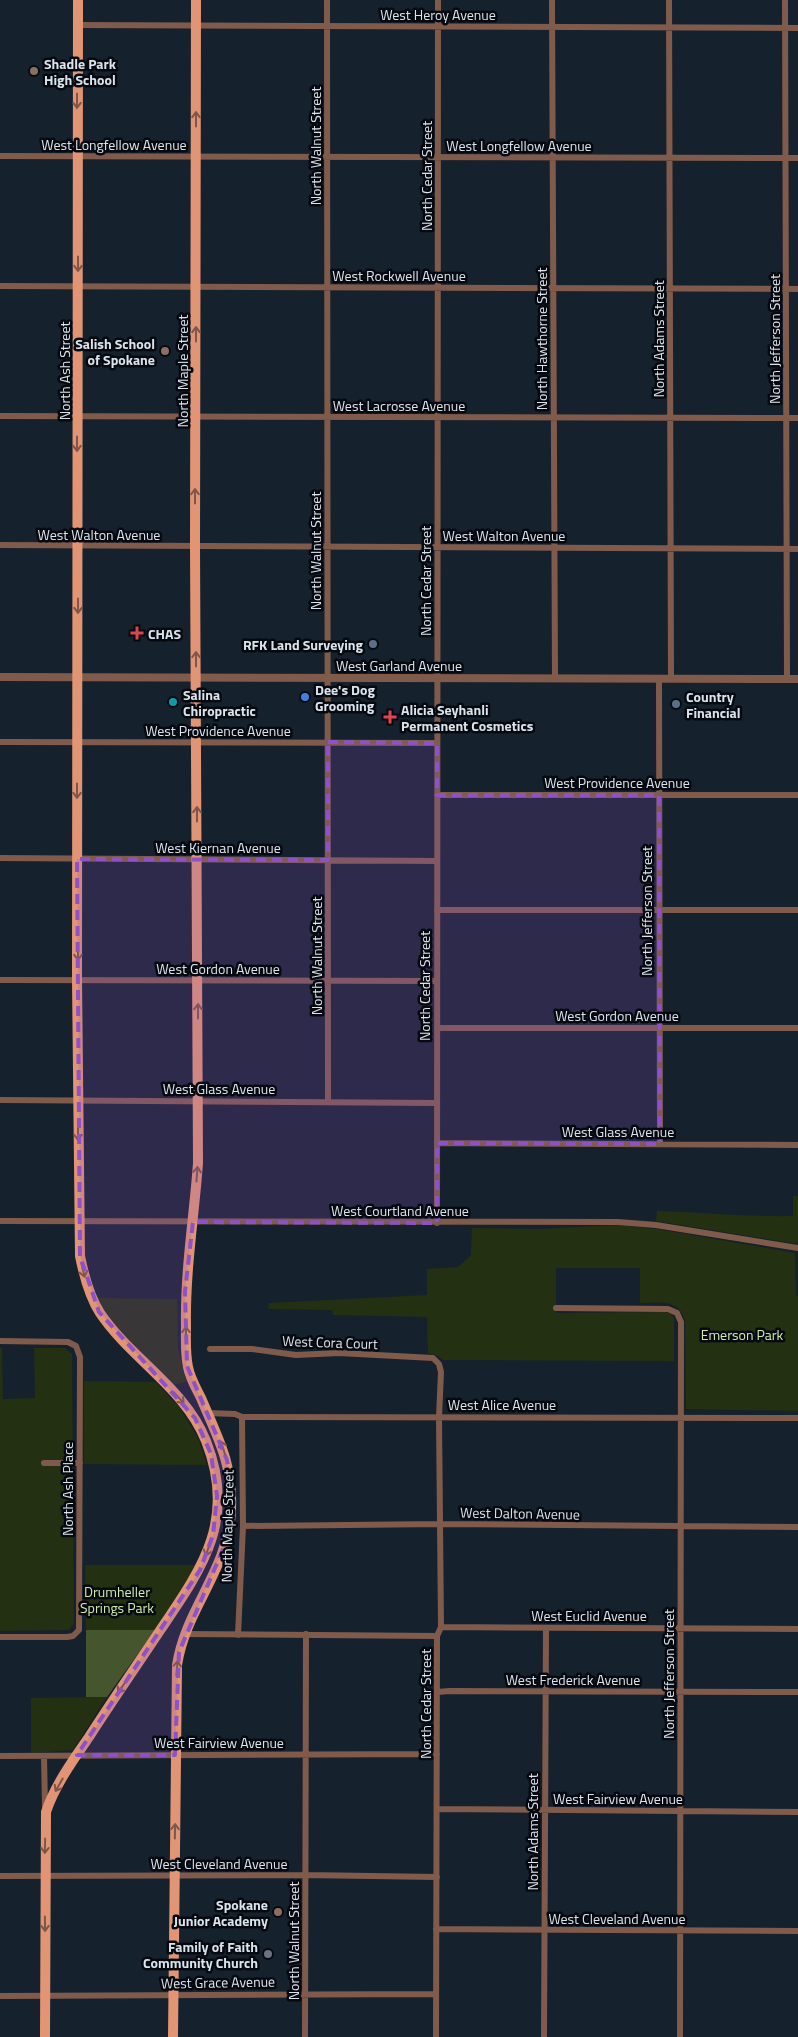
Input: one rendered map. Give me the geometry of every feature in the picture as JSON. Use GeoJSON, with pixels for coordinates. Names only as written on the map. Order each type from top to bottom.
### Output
{"type":"FeatureCollection","features":[{"type":"Feature","properties":{"kind":"main road","name":"North Ash Street"},"geometry":{"type":"LineString","coordinates":[[45,1816],[56,1791],[76,1755],[200,1570],[213,1535],[217,1496],[214,1468],[206,1440],[194,1418],[179,1397],[121,1341],[99,1312],[87,1286],[80,1256],[78,1221],[77,859],[78,0]]}},
{"type":"Feature","properties":{"kind":"main road","name":"North Maple Street"},"geometry":{"type":"LineString","coordinates":[[173,2037],[176,1674],[184,1634],[218,1569],[231,1522],[232,1497],[230,1473],[218,1435],[190,1377],[186,1352],[185,1292],[194,1222],[198,1164],[195,546],[196,0]]}},
{"type":"Feature","properties":{"kind":"main road"},"geometry":{"type":"LineString","coordinates":[[45,1816],[45,2037]]}},
{"type":"Feature","properties":{"kind":"street","name":"North Walnut Street"},"geometry":{"type":"LineString","coordinates":[[328,0],[328,1102]]}},
{"type":"Feature","properties":{"kind":"street","name":"North Cedar Street"},"geometry":{"type":"LineString","coordinates":[[437,1223],[438,0]]}},
{"type":"Feature","properties":{"kind":"street","name":"North Hawthorne Street"},"geometry":{"type":"LineString","coordinates":[[552,0],[555,678]]}},
{"type":"Feature","properties":{"kind":"street","name":"North Adams Street"},"geometry":{"type":"LineString","coordinates":[[669,0],[671,678]]}},
{"type":"Feature","properties":{"kind":"street","name":"North Jefferson Street"},"geometry":{"type":"LineString","coordinates":[[785,0],[787,678]]}},
{"type":"Feature","properties":{"kind":"street","name":"West Heroy Avenue"},"geometry":{"type":"LineString","coordinates":[[78,26],[798,28]]}},
{"type":"Feature","properties":{"kind":"street","name":"West Longfellow Avenue"},"geometry":{"type":"LineString","coordinates":[[0,156],[798,158]]}},
{"type":"Feature","properties":{"kind":"street","name":"West Rockwell Avenue"},"geometry":{"type":"LineString","coordinates":[[0,286],[798,289]]}},
{"type":"Feature","properties":{"kind":"street","name":"West Lacrosse Avenue"},"geometry":{"type":"LineString","coordinates":[[0,416],[798,418]]}},
{"type":"Feature","properties":{"kind":"street","name":"West Walton Avenue"},"geometry":{"type":"LineString","coordinates":[[0,545],[798,549]]}},
{"type":"Feature","properties":{"kind":"street","name":"West Garland Avenue"},"geometry":{"type":"LineString","coordinates":[[0,677],[798,678]]}},
{"type":"Feature","properties":{"kind":"street","name":"North Jefferson Street"},"geometry":{"type":"LineString","coordinates":[[659,678],[660,1144]]}},
{"type":"Feature","properties":{"kind":"street","name":"West Providence Avenue"},"geometry":{"type":"LineString","coordinates":[[0,742],[437,743]]}},
{"type":"Feature","properties":{"kind":"street","name":"West Providence Avenue"},"geometry":{"type":"LineString","coordinates":[[437,795],[798,794]]}},
{"type":"Feature","properties":{"kind":"street","name":"West Kiernan Avenue"},"geometry":{"type":"LineString","coordinates":[[0,858],[437,861]]}},
{"type":"Feature","properties":{"kind":"street"},"geometry":{"type":"LineString","coordinates":[[437,910],[798,910]]}},
{"type":"Feature","properties":{"kind":"street","name":"West Gordon Avenue"},"geometry":{"type":"LineString","coordinates":[[0,980],[437,981]]}},
{"type":"Feature","properties":{"kind":"street","name":"West Gordon Avenue"},"geometry":{"type":"LineString","coordinates":[[437,1028],[798,1028]]}},
{"type":"Feature","properties":{"kind":"street","name":"West Glass Avenue"},"geometry":{"type":"LineString","coordinates":[[0,1100],[437,1103]]}},
{"type":"Feature","properties":{"kind":"street","name":"West Glass Avenue"},"geometry":{"type":"LineString","coordinates":[[437,1143],[798,1145]]}},
{"type":"Feature","properties":{"kind":"street","name":"West Courtland Avenue"},"geometry":{"type":"LineString","coordinates":[[0,1221],[618,1222],[798,1248]]}},
{"type":"Feature","properties":{"kind":"street","name":"North Jefferson Street"},"geometry":{"type":"LineString","coordinates":[[556,1308],[668,1309],[677,1313],[681,1322],[680,2037]]}},
{"type":"Feature","properties":{"kind":"street","name":"North Ash Place"},"geometry":{"type":"LineString","coordinates":[[0,1341],[66,1342],[76,1346],[80,1357],[80,1626],[78,1632],[67,1637],[0,1637]]}},
{"type":"Feature","properties":{"kind":"street","name":"West Cora Court"},"geometry":{"type":"LineString","coordinates":[[210,1349],[252,1350],[296,1355],[339,1353],[434,1358],[439,1364],[441,1372]]}},
{"type":"Feature","properties":{"kind":"street","name":"North Cedar Street"},"geometry":{"type":"LineString","coordinates":[[436,2037],[437,1636],[441,1627],[439,1417],[441,1372]]}},
{"type":"Feature","properties":{"kind":"street","name":"West Alice Avenue"},"geometry":{"type":"LineString","coordinates":[[207,1413],[235,1414],[242,1418],[798,1418]]}},
{"type":"Feature","properties":{"kind":"street","name":"North Maple Street"},"geometry":{"type":"LineString","coordinates":[[238,1635],[243,1526],[242,1418]]}},
{"type":"Feature","properties":{"kind":"street"},"geometry":{"type":"LineString","coordinates":[[44,1463],[80,1463]]}},
{"type":"Feature","properties":{"kind":"street","name":"West Dalton Avenue"},"geometry":{"type":"LineString","coordinates":[[243,1526],[441,1524],[798,1527]]}},
{"type":"Feature","properties":{"kind":"street","name":"West Euclid Avenue"},"geometry":{"type":"LineString","coordinates":[[441,1627],[798,1629]]}},
{"type":"Feature","properties":{"kind":"street","name":"North Adams Street"},"geometry":{"type":"LineString","coordinates":[[544,2037],[546,1628]]}},
{"type":"Feature","properties":{"kind":"street"},"geometry":{"type":"LineString","coordinates":[[184,1634],[437,1636]]}},
{"type":"Feature","properties":{"kind":"street","name":"North Walnut Street"},"geometry":{"type":"LineString","coordinates":[[305,2037],[306,1634]]}},
{"type":"Feature","properties":{"kind":"street","name":"West Frederick Avenue"},"geometry":{"type":"LineString","coordinates":[[438,1692],[798,1692]]}},
{"type":"Feature","properties":{"kind":"street","name":"West Fairview Avenue"},"geometry":{"type":"LineString","coordinates":[[0,1756],[437,1754]]}},
{"type":"Feature","properties":{"kind":"street"},"geometry":{"type":"LineString","coordinates":[[44,1756],[45,1816]]}},
{"type":"Feature","properties":{"kind":"street","name":"West Fairview Avenue"},"geometry":{"type":"LineString","coordinates":[[438,1809],[798,1812]]}},
{"type":"Feature","properties":{"kind":"street","name":"West Cleveland Avenue"},"geometry":{"type":"LineString","coordinates":[[0,1876],[306,1875],[437,1877]]}},
{"type":"Feature","properties":{"kind":"street","name":"West Cleveland Avenue"},"geometry":{"type":"LineString","coordinates":[[436,1929],[798,1931]]}},
{"type":"Feature","properties":{"kind":"street","name":"West Grace Avenue"},"geometry":{"type":"LineString","coordinates":[[0,1996],[306,1993],[436,1994]]}},
{"type":"Feature","properties":{"kind":"highlighted area"},"geometry":{"type":"Polygon","coordinates":[[[328,742],[437,743],[437,795],[659,795],[660,1144],[437,1143],[437,1223],[193,1222],[185,1291],[187,1366],[227,1460],[232,1492],[227,1540],[179,1652],[175,1755],[77,1755],[200,1570],[213,1535],[217,1496],[211,1454],[195,1418],[99,1312],[80,1256],[77,859],[328,860],[328,742]]]}},
{"type":"Feature","properties":{"kind":"green space"},"geometry":{"type":"Polygon","coordinates":[[[793,1196],[798,1196],[798,1244],[656,1221],[657,1211],[793,1216],[793,1196]]]}},
{"type":"Feature","properties":{"kind":"green space","name":"Emerson Park"},"geometry":{"type":"Polygon","coordinates":[[[619,1225],[657,1229],[795,1253],[796,1296],[798,1296],[798,1411],[686,1409],[685,1321],[678,1308],[668,1303],[640,1303],[640,1268],[556,1268],[556,1313],[666,1312],[671,1314],[674,1318],[674,1361],[443,1360],[438,1356],[428,1353],[427,1317],[333,1315],[332,1310],[268,1309],[269,1303],[427,1295],[427,1269],[458,1267],[471,1255],[472,1228],[538,1229],[619,1225]]]}},
{"type":"Feature","properties":{"kind":"green space"},"geometry":{"type":"Polygon","coordinates":[[[97,1298],[177,1299],[178,1348],[186,1382],[173,1385],[141,1355],[113,1323],[97,1298]]]}},
{"type":"Feature","properties":{"kind":"green space"},"geometry":{"type":"Polygon","coordinates":[[[0,1348],[2,1348],[3,1399],[35,1398],[34,1348],[65,1348],[72,1354],[74,1623],[69,1630],[0,1631],[0,1348]]]}},
{"type":"Feature","properties":{"kind":"green space"},"geometry":{"type":"Polygon","coordinates":[[[84,1381],[156,1382],[180,1408],[198,1438],[207,1465],[84,1464],[84,1381]]]}},
{"type":"Feature","properties":{"kind":"green space","name":"Drumheller Springs Park"},"geometry":{"type":"Polygon","coordinates":[[[85,1565],[197,1565],[155,1630],[86,1630],[85,1565]]]}},
{"type":"Feature","properties":{"kind":"green space"},"geometry":{"type":"Polygon","coordinates":[[[86,1630],[155,1630],[107,1697],[86,1697],[86,1630]]]}},
{"type":"Feature","properties":{"kind":"green space"},"geometry":{"type":"Polygon","coordinates":[[[107,1697],[73,1750],[31,1753],[31,1698],[107,1697]]]}},
{"type":"Feature","properties":{"kind":"place","name":"Shadle Park High School"},"geometry":{"type":"Point","coordinates":[34,71]}},
{"type":"Feature","properties":{"kind":"place","name":"Salish School of Spokane"},"geometry":{"type":"Point","coordinates":[165,351]}},
{"type":"Feature","properties":{"kind":"place","name":"CHAS"},"geometry":{"type":"Point","coordinates":[137,633]}},
{"type":"Feature","properties":{"kind":"place","name":"RFK Land Surveying"},"geometry":{"type":"Point","coordinates":[373,644]}},
{"type":"Feature","properties":{"kind":"place","name":"Dee's Dog Grooming"},"geometry":{"type":"Point","coordinates":[305,697]}},
{"type":"Feature","properties":{"kind":"place","name":"Salina Chiropractic"},"geometry":{"type":"Point","coordinates":[173,702]}},
{"type":"Feature","properties":{"kind":"place","name":"Country Financial"},"geometry":{"type":"Point","coordinates":[676,704]}},
{"type":"Feature","properties":{"kind":"place","name":"Alicia Seyhanli Permanent Cosmetics"},"geometry":{"type":"Point","coordinates":[390,717]}},
{"type":"Feature","properties":{"kind":"place","name":"Spokane Junior Academy"},"geometry":{"type":"Point","coordinates":[278,1912]}},
{"type":"Feature","properties":{"kind":"place","name":"Family of Faith Community Church"},"geometry":{"type":"Point","coordinates":[268,1954]}}]}
